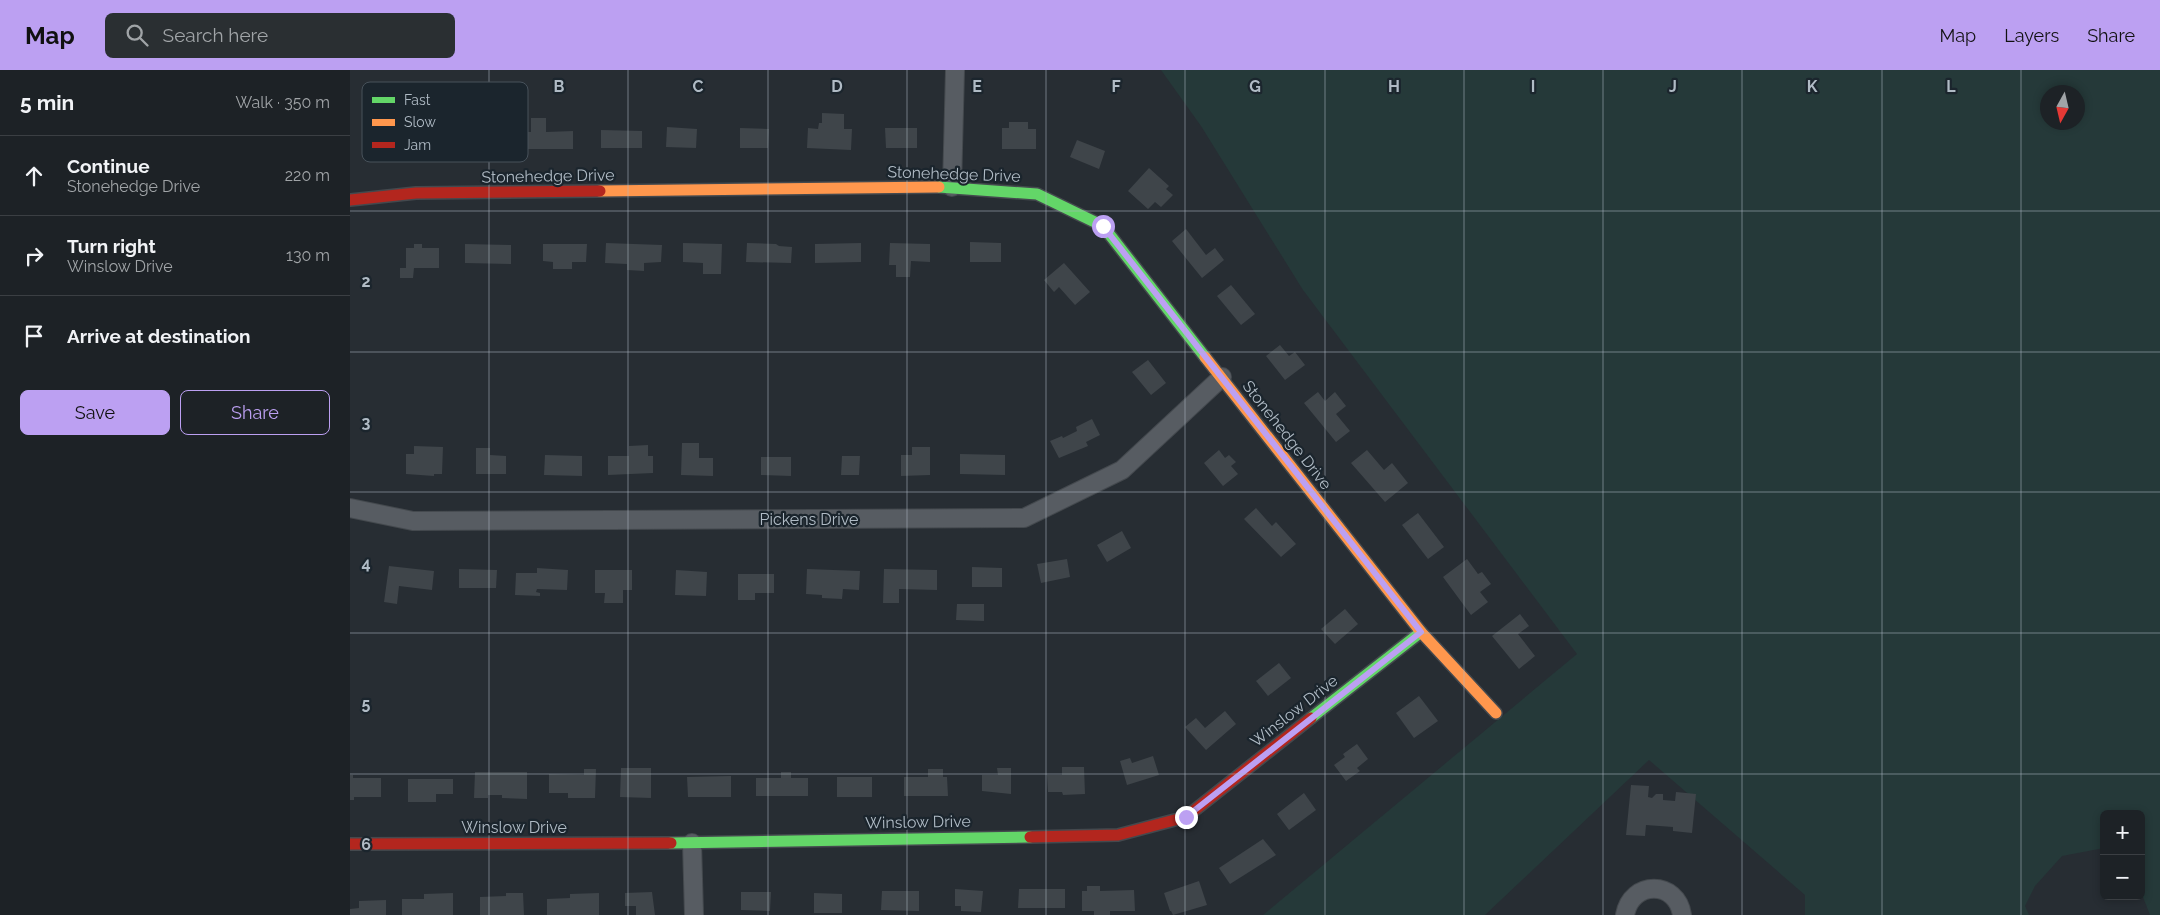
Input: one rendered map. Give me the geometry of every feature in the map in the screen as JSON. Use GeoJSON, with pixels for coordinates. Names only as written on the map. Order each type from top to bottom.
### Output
{"type":"FeatureCollection","features":[{"type":"Feature","properties":{"kind":"street"},"geometry":{"type":"LineString","coordinates":[[952,187],[955,70]]}},
{"type":"Feature","properties":{"kind":"street","name":"Stonehedge Drive"},"geometry":{"type":"LineString","coordinates":[[350,200],[416,193],[952,187],[1037,194],[1103,226],[1421,632],[1496,713]]}},
{"type":"Feature","properties":{"kind":"street","name":"Pickens Drive"},"geometry":{"type":"LineString","coordinates":[[350,508],[413,520],[1024,518],[1122,470],[1222,378]]}},
{"type":"Feature","properties":{"kind":"street","name":"Winslow Drive"},"geometry":{"type":"LineString","coordinates":[[350,844],[692,843],[1118,835],[1186,817],[1421,632]]}},
{"type":"Feature","properties":{"kind":"street"},"geometry":{"type":"LineString","coordinates":[[692,843],[694,915]]}},
{"type":"Feature","properties":{"kind":"street"},"geometry":{"type":"LineString","coordinates":[[1626,915],[1630,900],[1636,894],[1653,888],[1670,893],[1677,900],[1682,915]]}},
{"type":"Feature","properties":{"kind":"green space"},"geometry":{"type":"Polygon","coordinates":[[[1161,70],[2160,70],[2160,915],[2150,915],[2144,900],[2145,810],[2100,810],[2100,849],[2062,856],[2035,886],[2025,906],[2029,915],[1805,915],[1805,895],[1649,760],[1485,915],[1263,915],[1577,654],[1303,290],[1201,126],[1161,70]]]}},
{"type":"Feature","properties":{"kind":"building"},"geometry":{"type":"Polygon","coordinates":[[[822,113],[844,114],[844,129],[852,129],[851,150],[807,148],[808,128],[818,129],[819,123],[822,123],[822,113]]]}},
{"type":"Feature","properties":{"kind":"building"},"geometry":{"type":"Polygon","coordinates":[[[531,118],[546,118],[546,132],[573,131],[573,149],[528,149],[528,132],[531,132],[531,118]]]}},
{"type":"Feature","properties":{"kind":"building"},"geometry":{"type":"Polygon","coordinates":[[[1009,122],[1028,122],[1028,129],[1036,129],[1036,149],[1002,149],[1002,128],[1009,128],[1009,122]]]}},
{"type":"Feature","properties":{"kind":"building"},"geometry":{"type":"Polygon","coordinates":[[[667,127],[697,129],[696,148],[666,147],[667,127]]]}},
{"type":"Feature","properties":{"kind":"building"},"geometry":{"type":"Polygon","coordinates":[[[740,128],[769,129],[768,148],[740,148],[740,128]]]}},
{"type":"Feature","properties":{"kind":"building"},"geometry":{"type":"Polygon","coordinates":[[[885,128],[917,128],[917,148],[886,148],[885,128]]]}},
{"type":"Feature","properties":{"kind":"building"},"geometry":{"type":"Polygon","coordinates":[[[601,130],[642,131],[642,148],[601,148],[601,130]]]}},
{"type":"Feature","properties":{"kind":"building"},"geometry":{"type":"Polygon","coordinates":[[[1077,140],[1105,151],[1099,169],[1070,157],[1077,140]]]}},
{"type":"Feature","properties":{"kind":"building"},"geometry":{"type":"Polygon","coordinates":[[[1149,168],[1169,186],[1166,189],[1173,195],[1161,207],[1155,202],[1148,209],[1128,191],[1149,168]]]}},
{"type":"Feature","properties":{"kind":"building"},"geometry":{"type":"Polygon","coordinates":[[[1186,229],[1206,255],[1215,248],[1224,260],[1202,278],[1172,241],[1186,229]]]}},
{"type":"Feature","properties":{"kind":"building"},"geometry":{"type":"Polygon","coordinates":[[[970,242],[1001,243],[1001,262],[970,262],[970,242]]]}},
{"type":"Feature","properties":{"kind":"building"},"geometry":{"type":"Polygon","coordinates":[[[606,243],[662,245],[661,262],[644,263],[644,271],[627,270],[627,264],[605,263],[606,243]]]}},
{"type":"Feature","properties":{"kind":"building"},"geometry":{"type":"Polygon","coordinates":[[[683,243],[722,244],[721,274],[703,274],[703,263],[683,262],[683,243]]]}},
{"type":"Feature","properties":{"kind":"building"},"geometry":{"type":"Polygon","coordinates":[[[747,243],[776,244],[792,247],[791,263],[746,262],[747,243]]]}},
{"type":"Feature","properties":{"kind":"building"},"geometry":{"type":"Polygon","coordinates":[[[861,243],[861,262],[815,263],[815,244],[861,243]]]}},
{"type":"Feature","properties":{"kind":"building"},"geometry":{"type":"Polygon","coordinates":[[[890,243],[930,244],[930,262],[911,261],[910,277],[896,277],[896,265],[889,265],[890,243]]]}},
{"type":"Feature","properties":{"kind":"building"},"geometry":{"type":"Polygon","coordinates":[[[414,244],[422,244],[422,248],[439,248],[439,268],[414,268],[413,278],[400,278],[400,268],[406,268],[406,248],[414,248],[414,244]]]}},
{"type":"Feature","properties":{"kind":"building"},"geometry":{"type":"Polygon","coordinates":[[[465,244],[511,245],[511,264],[465,263],[465,244]]]}},
{"type":"Feature","properties":{"kind":"building"},"geometry":{"type":"Polygon","coordinates":[[[543,244],[587,244],[586,262],[572,262],[572,269],[553,269],[553,262],[543,261],[543,244]]]}},
{"type":"Feature","properties":{"kind":"building"},"geometry":{"type":"Polygon","coordinates":[[[1064,263],[1090,292],[1075,305],[1059,287],[1054,292],[1044,280],[1064,263]]]}},
{"type":"Feature","properties":{"kind":"building"},"geometry":{"type":"Polygon","coordinates":[[[1231,285],[1255,314],[1241,325],[1217,296],[1231,285]]]}},
{"type":"Feature","properties":{"kind":"building"},"geometry":{"type":"Polygon","coordinates":[[[1280,345],[1289,356],[1295,352],[1305,365],[1285,380],[1266,356],[1280,345]]]}},
{"type":"Feature","properties":{"kind":"building"},"geometry":{"type":"Polygon","coordinates":[[[1148,360],[1166,383],[1151,395],[1132,372],[1148,360]]]}},
{"type":"Feature","properties":{"kind":"building"},"geometry":{"type":"Polygon","coordinates":[[[1318,392],[1325,401],[1335,392],[1346,406],[1336,414],[1350,431],[1336,442],[1304,403],[1318,392]]]}},
{"type":"Feature","properties":{"kind":"building"},"geometry":{"type":"Polygon","coordinates":[[[1092,419],[1100,435],[1086,442],[1088,446],[1059,458],[1050,441],[1062,436],[1063,438],[1077,431],[1076,427],[1092,419]]]}},
{"type":"Feature","properties":{"kind":"building"},"geometry":{"type":"Polygon","coordinates":[[[682,443],[699,443],[699,458],[713,458],[713,476],[681,475],[682,443]]]}},
{"type":"Feature","properties":{"kind":"building"},"geometry":{"type":"Polygon","coordinates":[[[648,445],[648,456],[653,456],[653,473],[608,475],[608,456],[629,456],[629,446],[648,445]]]}},
{"type":"Feature","properties":{"kind":"building"},"geometry":{"type":"Polygon","coordinates":[[[414,446],[443,447],[442,474],[434,474],[434,476],[406,474],[406,454],[414,454],[414,446]]]}},
{"type":"Feature","properties":{"kind":"building"},"geometry":{"type":"Polygon","coordinates":[[[912,447],[930,447],[930,475],[901,476],[901,455],[912,455],[912,447]]]}},
{"type":"Feature","properties":{"kind":"building"},"geometry":{"type":"Polygon","coordinates":[[[476,448],[490,448],[490,455],[506,456],[506,474],[476,474],[476,448]]]}},
{"type":"Feature","properties":{"kind":"building"},"geometry":{"type":"Polygon","coordinates":[[[1219,450],[1225,458],[1229,455],[1236,462],[1231,466],[1238,474],[1223,486],[1204,463],[1219,450]]]}},
{"type":"Feature","properties":{"kind":"building"},"geometry":{"type":"Polygon","coordinates":[[[1367,450],[1384,470],[1392,463],[1408,483],[1385,502],[1351,463],[1367,450]]]}},
{"type":"Feature","properties":{"kind":"building"},"geometry":{"type":"Polygon","coordinates":[[[960,454],[1005,455],[1005,475],[960,474],[960,454]]]}},
{"type":"Feature","properties":{"kind":"building"},"geometry":{"type":"Polygon","coordinates":[[[545,455],[582,456],[582,476],[544,475],[545,455]]]}},
{"type":"Feature","properties":{"kind":"building"},"geometry":{"type":"Polygon","coordinates":[[[842,456],[860,456],[859,475],[841,475],[842,456]]]}},
{"type":"Feature","properties":{"kind":"building"},"geometry":{"type":"Polygon","coordinates":[[[761,457],[791,457],[791,476],[761,475],[761,457]]]}},
{"type":"Feature","properties":{"kind":"building"},"geometry":{"type":"Polygon","coordinates":[[[1256,508],[1272,526],[1276,522],[1296,544],[1281,557],[1244,519],[1256,508]]]}},
{"type":"Feature","properties":{"kind":"building"},"geometry":{"type":"Polygon","coordinates":[[[1418,513],[1444,547],[1428,559],[1402,525],[1418,513]]]}},
{"type":"Feature","properties":{"kind":"building"},"geometry":{"type":"Polygon","coordinates":[[[1122,531],[1131,548],[1107,562],[1097,545],[1122,531]]]}},
{"type":"Feature","properties":{"kind":"building"},"geometry":{"type":"Polygon","coordinates":[[[1067,559],[1070,577],[1041,583],[1037,564],[1067,559]]]}},
{"type":"Feature","properties":{"kind":"building"},"geometry":{"type":"Polygon","coordinates":[[[1467,559],[1478,574],[1482,572],[1491,584],[1480,592],[1488,602],[1471,615],[1443,577],[1467,559]]]}},
{"type":"Feature","properties":{"kind":"building"},"geometry":{"type":"Polygon","coordinates":[[[389,566],[434,571],[432,590],[399,586],[397,604],[384,602],[389,566]]]}},
{"type":"Feature","properties":{"kind":"building"},"geometry":{"type":"Polygon","coordinates":[[[972,567],[1002,568],[1002,587],[972,587],[972,567]]]}},
{"type":"Feature","properties":{"kind":"building"},"geometry":{"type":"Polygon","coordinates":[[[537,568],[568,570],[567,590],[537,589],[536,592],[540,593],[540,596],[515,595],[516,573],[537,573],[537,568]]]}},
{"type":"Feature","properties":{"kind":"building"},"geometry":{"type":"Polygon","coordinates":[[[459,569],[497,570],[496,588],[459,588],[459,569]]]}},
{"type":"Feature","properties":{"kind":"building"},"geometry":{"type":"Polygon","coordinates":[[[807,569],[860,571],[859,590],[843,589],[842,599],[822,598],[822,595],[806,594],[807,569]]]}},
{"type":"Feature","properties":{"kind":"building"},"geometry":{"type":"Polygon","coordinates":[[[884,569],[937,570],[937,590],[899,589],[899,603],[883,603],[884,569]]]}},
{"type":"Feature","properties":{"kind":"building"},"geometry":{"type":"Polygon","coordinates":[[[595,570],[632,570],[632,590],[623,590],[623,603],[604,603],[605,593],[595,593],[595,570]]]}},
{"type":"Feature","properties":{"kind":"building"},"geometry":{"type":"Polygon","coordinates":[[[676,570],[707,572],[706,596],[675,595],[676,570]]]}},
{"type":"Feature","properties":{"kind":"building"},"geometry":{"type":"Polygon","coordinates":[[[738,574],[774,574],[774,593],[755,593],[755,600],[738,600],[738,574]]]}},
{"type":"Feature","properties":{"kind":"building"},"geometry":{"type":"Polygon","coordinates":[[[957,604],[984,604],[984,621],[956,620],[957,604]]]}},
{"type":"Feature","properties":{"kind":"building"},"geometry":{"type":"Polygon","coordinates":[[[1345,609],[1358,624],[1335,644],[1321,629],[1345,609]]]}},
{"type":"Feature","properties":{"kind":"building"},"geometry":{"type":"Polygon","coordinates":[[[1520,614],[1529,626],[1518,634],[1535,656],[1519,669],[1492,636],[1520,614]]]}},
{"type":"Feature","properties":{"kind":"building"},"geometry":{"type":"Polygon","coordinates":[[[1279,663],[1291,678],[1268,696],[1256,681],[1279,663]]]}},
{"type":"Feature","properties":{"kind":"building"},"geometry":{"type":"Polygon","coordinates":[[[1419,696],[1438,721],[1414,738],[1396,713],[1419,696]]]}},
{"type":"Feature","properties":{"kind":"building"},"geometry":{"type":"Polygon","coordinates":[[[1225,711],[1236,724],[1206,750],[1185,727],[1196,718],[1205,728],[1225,711]]]}},
{"type":"Feature","properties":{"kind":"building"},"geometry":{"type":"Polygon","coordinates":[[[1357,744],[1368,759],[1357,768],[1360,771],[1346,781],[1334,765],[1345,757],[1343,754],[1357,744]]]}},
{"type":"Feature","properties":{"kind":"building"},"geometry":{"type":"Polygon","coordinates":[[[1153,756],[1159,775],[1127,785],[1120,761],[1130,758],[1132,763],[1153,756]]]}},
{"type":"Feature","properties":{"kind":"building"},"geometry":{"type":"Polygon","coordinates":[[[1062,767],[1084,767],[1085,794],[1063,795],[1062,792],[1048,792],[1047,775],[1062,775],[1062,767]]]}},
{"type":"Feature","properties":{"kind":"building"},"geometry":{"type":"Polygon","coordinates":[[[621,768],[651,768],[651,798],[620,797],[621,768]]]}},
{"type":"Feature","properties":{"kind":"building"},"geometry":{"type":"Polygon","coordinates":[[[997,768],[1011,768],[1011,794],[982,791],[982,775],[998,775],[997,768]]]}},
{"type":"Feature","properties":{"kind":"building"},"geometry":{"type":"Polygon","coordinates":[[[584,769],[596,769],[595,798],[568,798],[568,793],[549,793],[549,774],[584,775],[584,769]]]}},
{"type":"Feature","properties":{"kind":"building"},"geometry":{"type":"Polygon","coordinates":[[[928,769],[943,769],[943,777],[947,777],[948,796],[904,796],[904,777],[928,777],[928,769]]]}},
{"type":"Feature","properties":{"kind":"building"},"geometry":{"type":"Polygon","coordinates":[[[475,772],[527,772],[527,799],[502,798],[502,795],[474,798],[475,772]]]}},
{"type":"Feature","properties":{"kind":"building"},"geometry":{"type":"Polygon","coordinates":[[[781,772],[791,772],[791,778],[808,778],[808,796],[756,796],[756,778],[781,778],[781,772]]]}},
{"type":"Feature","properties":{"kind":"building"},"geometry":{"type":"Polygon","coordinates":[[[350,775],[353,775],[353,778],[381,778],[381,797],[354,797],[354,800],[350,800],[350,775]]]}},
{"type":"Feature","properties":{"kind":"building"},"geometry":{"type":"Polygon","coordinates":[[[731,776],[731,797],[688,797],[687,777],[731,776]]]}},
{"type":"Feature","properties":{"kind":"building"},"geometry":{"type":"Polygon","coordinates":[[[837,777],[872,777],[872,797],[837,797],[837,777]]]}},
{"type":"Feature","properties":{"kind":"building"},"geometry":{"type":"Polygon","coordinates":[[[408,779],[453,779],[453,794],[436,794],[436,802],[408,802],[408,779]]]}},
{"type":"Feature","properties":{"kind":"building"},"geometry":{"type":"Polygon","coordinates":[[[1631,785],[1649,786],[1648,797],[1652,798],[1656,794],[1663,794],[1663,800],[1675,801],[1676,792],[1696,794],[1692,833],[1673,831],[1673,827],[1646,825],[1645,836],[1626,835],[1631,785]]]}},
{"type":"Feature","properties":{"kind":"building"},"geometry":{"type":"Polygon","coordinates":[[[1304,793],[1316,810],[1289,830],[1277,814],[1304,793]]]}},
{"type":"Feature","properties":{"kind":"building"},"geometry":{"type":"Polygon","coordinates":[[[1263,839],[1276,855],[1230,884],[1219,868],[1263,839]]]}},
{"type":"Feature","properties":{"kind":"building"},"geometry":{"type":"Polygon","coordinates":[[[1199,881],[1207,905],[1173,915],[1164,893],[1199,881]]]}},
{"type":"Feature","properties":{"kind":"building"},"geometry":{"type":"Polygon","coordinates":[[[1087,886],[1100,886],[1100,891],[1134,890],[1135,911],[1110,911],[1110,915],[1094,915],[1094,911],[1082,911],[1082,891],[1087,891],[1087,886]]]}},
{"type":"Feature","properties":{"kind":"building"},"geometry":{"type":"Polygon","coordinates":[[[955,889],[983,891],[981,912],[961,911],[961,906],[955,906],[955,889]]]}},
{"type":"Feature","properties":{"kind":"building"},"geometry":{"type":"Polygon","coordinates":[[[1019,889],[1065,889],[1065,908],[1018,908],[1019,889]]]}},
{"type":"Feature","properties":{"kind":"building"},"geometry":{"type":"Polygon","coordinates":[[[882,891],[919,891],[919,911],[881,910],[882,891]]]}},
{"type":"Feature","properties":{"kind":"building"},"geometry":{"type":"Polygon","coordinates":[[[652,892],[655,915],[636,915],[636,906],[625,906],[625,893],[652,892]]]}},
{"type":"Feature","properties":{"kind":"building"},"geometry":{"type":"Polygon","coordinates":[[[741,892],[771,892],[770,911],[741,910],[741,892]]]}},
{"type":"Feature","properties":{"kind":"building"},"geometry":{"type":"Polygon","coordinates":[[[453,893],[453,915],[402,915],[402,899],[424,899],[424,894],[453,893]]]}},
{"type":"Feature","properties":{"kind":"building"},"geometry":{"type":"Polygon","coordinates":[[[506,893],[523,893],[524,915],[480,915],[480,897],[506,896],[506,893]]]}},
{"type":"Feature","properties":{"kind":"building"},"geometry":{"type":"Polygon","coordinates":[[[599,893],[599,915],[547,915],[547,899],[570,898],[570,894],[599,893]]]}},
{"type":"Feature","properties":{"kind":"building"},"geometry":{"type":"Polygon","coordinates":[[[814,893],[842,894],[842,913],[814,913],[814,893]]]}},
{"type":"Feature","properties":{"kind":"building"},"geometry":{"type":"Polygon","coordinates":[[[386,900],[386,915],[350,915],[350,909],[359,908],[359,901],[386,900]]]}},
{"type":"Feature","properties":{"kind":"traffic: fast"},"geometry":{"type":"LineString","coordinates":[[939,187],[1037,194],[1103,226],[1205,357]]}},
{"type":"Feature","properties":{"kind":"traffic: fast"},"geometry":{"type":"LineString","coordinates":[[1311,718],[1421,632]]}},
{"type":"Feature","properties":{"kind":"traffic: fast"},"geometry":{"type":"LineString","coordinates":[[671,843],[1030,837]]}},
{"type":"Feature","properties":{"kind":"traffic: slow"},"geometry":{"type":"LineString","coordinates":[[600,191],[939,187]]}},
{"type":"Feature","properties":{"kind":"traffic: slow"},"geometry":{"type":"LineString","coordinates":[[1205,357],[1421,632],[1496,713]]}},
{"type":"Feature","properties":{"kind":"traffic: jam"},"geometry":{"type":"LineString","coordinates":[[350,200],[416,193],[600,191]]}},
{"type":"Feature","properties":{"kind":"traffic: jam"},"geometry":{"type":"LineString","coordinates":[[1030,837],[1118,835],[1186,817],[1311,718]]}},
{"type":"Feature","properties":{"kind":"traffic: jam"},"geometry":{"type":"LineString","coordinates":[[350,844],[671,843]]}},
{"type":"Feature","properties":{"kind":"route"},"geometry":{"type":"LineString","coordinates":[[1103,226],[1421,632],[1186,817]]}}]}
